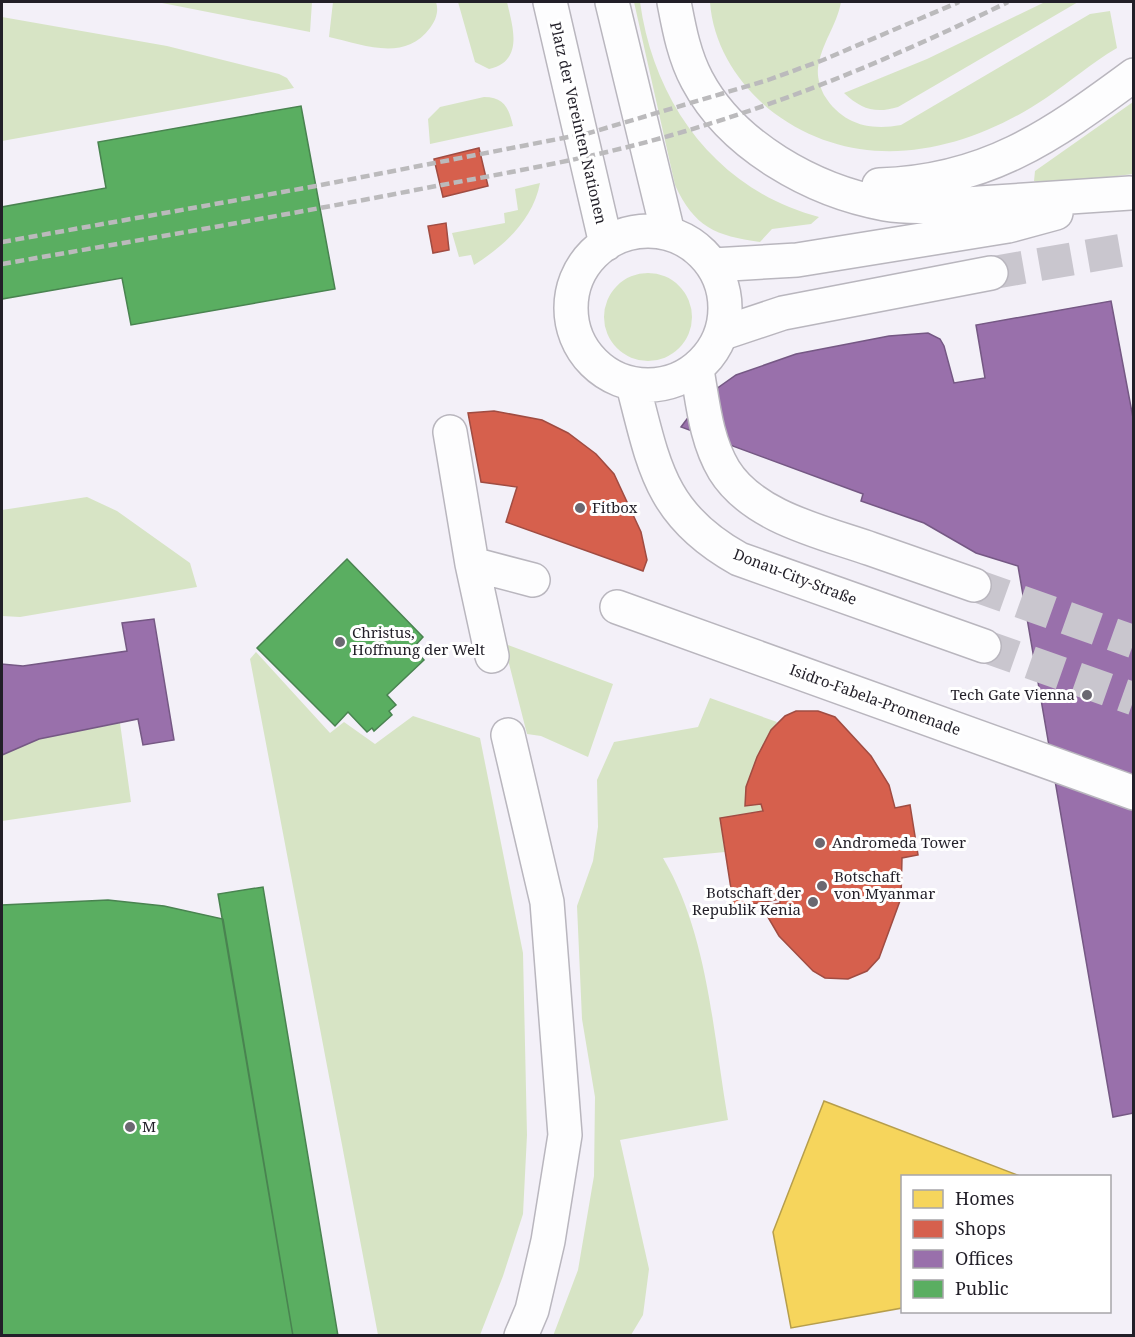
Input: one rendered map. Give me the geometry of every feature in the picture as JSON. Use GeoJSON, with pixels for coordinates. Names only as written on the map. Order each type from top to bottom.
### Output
{"type":"FeatureCollection","features":[{"type":"Feature","properties":{"kind":"main road","name":"Platz der Vereinten Nationen"},"geometry":{"type":"LineString","coordinates":[[550,2],[606,244]]}},
{"type":"Feature","properties":{"kind":"main road"},"geometry":{"type":"LineString","coordinates":[[612,2],[668,233]]}},
{"type":"Feature","properties":{"kind":"main road"},"geometry":{"type":"LineString","coordinates":[[674,2],[681,37],[696,80],[722,117],[752,144],[789,170],[885,204],[942,206],[1130,193],[1008,226],[797,260],[713,265]]}},
{"type":"Feature","properties":{"kind":"main road"},"geometry":{"type":"LineString","coordinates":[[829,186],[913,184],[956,176],[992,164],[1067,124],[1134,75]]}},
{"type":"Feature","properties":{"kind":"main road","name":"Platz der Vereinten Nationen"},"geometry":{"type":"LineString","coordinates":[[633,232],[668,233],[695,246],[713,265],[726,300],[723,333],[697,370],[665,385],[633,385],[608,375],[588,357],[578,341],[571,315],[577,277],[586,262],[606,244],[633,232]]}},
{"type":"Feature","properties":{"kind":"main road"},"geometry":{"type":"LineString","coordinates":[[723,333],[783,313],[991,273]]}},
{"type":"Feature","properties":{"kind":"main road"},"geometry":{"type":"LineString","coordinates":[[697,370],[709,438],[717,457],[726,473],[758,502],[801,524],[974,585]]}},
{"type":"Feature","properties":{"kind":"main road","name":"Donau-City-Straße"},"geometry":{"type":"LineString","coordinates":[[633,385],[652,461],[662,485],[676,507],[713,544],[739,559],[984,646]]}},
{"type":"Feature","properties":{"kind":"main road"},"geometry":{"type":"LineString","coordinates":[[450,432],[472,564],[492,656]]}},
{"type":"Feature","properties":{"kind":"main road"},"geometry":{"type":"LineString","coordinates":[[472,564],[533,580]]}},
{"type":"Feature","properties":{"kind":"main road","name":"Isidro-Fabela-Promenade"},"geometry":{"type":"LineString","coordinates":[[617,608],[1134,793]]}},
{"type":"Feature","properties":{"kind":"main road"},"geometry":{"type":"LineString","coordinates":[[508,735],[547,902],[565,1135],[548,1241],[532,1310],[521,1335]]}},
{"type":"Feature","properties":{"kind":"green space"},"geometry":{"type":"Polygon","coordinates":[[[157,2],[312,2],[310,32],[157,2]]]}},
{"type":"Feature","properties":{"kind":"green space"},"geometry":{"type":"Polygon","coordinates":[[[333,2],[436,2],[437,12],[430,28],[409,45],[396,48],[370,47],[329,37],[333,2]]]}},
{"type":"Feature","properties":{"kind":"green space"},"geometry":{"type":"Polygon","coordinates":[[[458,2],[507,2],[512,22],[512,51],[500,65],[489,69],[475,62],[458,2]]]}},
{"type":"Feature","properties":{"kind":"green space"},"geometry":{"type":"Polygon","coordinates":[[[634,2],[640,2],[648,39],[660,75],[676,108],[696,138],[721,164],[750,186],[783,204],[819,217],[811,224],[772,229],[760,242],[744,240],[719,232],[708,227],[690,211],[675,185],[634,2]]]}},
{"type":"Feature","properties":{"kind":"green space"},"geometry":{"type":"Polygon","coordinates":[[[710,2],[841,2],[820,59],[819,82],[824,95],[839,113],[867,126],[901,125],[1090,14],[1110,11],[1117,48],[1046,98],[980,133],[946,144],[911,150],[876,151],[841,145],[807,133],[774,113],[761,102],[739,78],[722,49],[716,34],[710,2]]]}},
{"type":"Feature","properties":{"kind":"green space"},"geometry":{"type":"Polygon","coordinates":[[[1045,2],[1078,2],[898,107],[882,110],[869,109],[856,103],[844,93],[927,59],[1045,2]]]}},
{"type":"Feature","properties":{"kind":"green space"},"geometry":{"type":"Polygon","coordinates":[[[2,17],[167,46],[279,74],[287,78],[294,88],[2,141],[2,17]]]}},
{"type":"Feature","properties":{"kind":"green space"},"geometry":{"type":"Polygon","coordinates":[[[484,97],[496,99],[505,105],[513,126],[430,144],[428,119],[440,107],[484,97]]]}},
{"type":"Feature","properties":{"kind":"green space"},"geometry":{"type":"Polygon","coordinates":[[[1133,102],[1133,174],[1045,185],[1034,181],[1035,171],[1133,102]]]}},
{"type":"Feature","properties":{"kind":"green space"},"geometry":{"type":"Polygon","coordinates":[[[540,183],[531,209],[516,231],[474,265],[471,255],[459,257],[452,233],[505,223],[504,213],[518,210],[515,189],[540,183]]]}},
{"type":"Feature","properties":{"kind":"green space"},"geometry":{"type":"Polygon","coordinates":[[[639,273],[657,273],[673,280],[685,292],[692,308],[692,326],[685,342],[673,354],[657,361],[639,361],[623,354],[611,342],[604,326],[604,308],[611,292],[623,280],[639,273]]]}},
{"type":"Feature","properties":{"kind":"green space"},"geometry":{"type":"Polygon","coordinates":[[[87,497],[117,511],[190,563],[197,587],[20,617],[2,616],[2,510],[87,497]]]}},
{"type":"Feature","properties":{"kind":"green space"},"geometry":{"type":"Polygon","coordinates":[[[508,645],[613,684],[588,757],[541,736],[527,734],[506,652],[508,645]]]}},
{"type":"Feature","properties":{"kind":"green space"},"geometry":{"type":"Polygon","coordinates":[[[256,652],[330,733],[344,722],[375,744],[413,716],[480,738],[523,953],[527,1135],[523,1214],[503,1276],[480,1335],[378,1335],[250,659],[256,652]]]}},
{"type":"Feature","properties":{"kind":"green space"},"geometry":{"type":"Polygon","coordinates":[[[710,698],[777,722],[746,787],[745,806],[761,804],[763,811],[720,818],[725,852],[663,858],[690,919],[699,951],[713,1019],[728,1120],[620,1140],[649,1269],[643,1315],[631,1335],[553,1336],[578,1270],[594,1176],[595,1097],[582,1019],[577,906],[593,861],[598,827],[597,780],[614,742],[698,727],[710,698]]]}},
{"type":"Feature","properties":{"kind":"green space"},"geometry":{"type":"Polygon","coordinates":[[[120,723],[131,802],[2,821],[2,755],[39,739],[120,723]]]}},
{"type":"Feature","properties":{"kind":"building: Homes"},"geometry":{"type":"Polygon","coordinates":[[[824,1101],[1017,1175],[901,1175],[901,1308],[791,1328],[773,1232],[824,1101]]]}},
{"type":"Feature","properties":{"kind":"building: Shops"},"geometry":{"type":"Polygon","coordinates":[[[479,148],[488,186],[443,197],[434,159],[479,148]]]}},
{"type":"Feature","properties":{"kind":"building: Shops"},"geometry":{"type":"Polygon","coordinates":[[[446,223],[449,250],[433,253],[428,226],[446,223]]]}},
{"type":"Feature","properties":{"kind":"building: Shops"},"geometry":{"type":"Polygon","coordinates":[[[494,411],[542,420],[568,433],[596,454],[614,474],[641,532],[647,560],[643,571],[506,522],[517,487],[481,482],[468,413],[494,411]]]}},
{"type":"Feature","properties":{"kind":"building: Shops","name":"Andromeda Tower"},"geometry":{"type":"Polygon","coordinates":[[[796,711],[818,711],[835,717],[871,756],[889,785],[895,808],[910,805],[918,855],[902,858],[901,898],[879,958],[867,971],[848,979],[825,978],[813,971],[779,936],[762,907],[780,903],[780,899],[734,908],[720,818],[763,811],[761,804],[745,806],[746,787],[757,757],[771,730],[785,716],[796,711]]]}},
{"type":"Feature","properties":{"kind":"building: Offices","name":"Tech Gate Vienna"},"geometry":{"type":"Polygon","coordinates":[[[1111,301],[1134,423],[1134,1113],[1113,1117],[1018,566],[976,553],[924,523],[861,501],[863,494],[681,427],[702,399],[736,375],[796,354],[889,336],[928,333],[940,339],[944,346],[954,383],[985,378],[976,325],[1111,301]]]}},
{"type":"Feature","properties":{"kind":"building: Offices"},"geometry":{"type":"Polygon","coordinates":[[[154,619],[174,740],[143,745],[138,719],[39,739],[2,755],[2,664],[23,666],[127,651],[122,623],[154,619]]]}},
{"type":"Feature","properties":{"kind":"building: Public"},"geometry":{"type":"Polygon","coordinates":[[[301,106],[335,289],[131,325],[122,278],[2,299],[2,207],[106,188],[98,142],[301,106]]]}},
{"type":"Feature","properties":{"kind":"building: Public","name":"Christus, Hoffnung der Welt"},"geometry":{"type":"Polygon","coordinates":[[[347,559],[423,637],[413,648],[424,660],[387,695],[396,705],[389,711],[392,715],[374,731],[372,728],[367,732],[348,712],[335,726],[257,648],[347,559]]]}},
{"type":"Feature","properties":{"kind":"building: Public"},"geometry":{"type":"Polygon","coordinates":[[[263,887],[338,1336],[293,1336],[218,894],[263,887]]]}},
{"type":"Feature","properties":{"kind":"building: Public","name":"M"},"geometry":{"type":"Polygon","coordinates":[[[108,900],[164,906],[223,919],[293,1336],[2,1336],[2,905],[108,900]]]}},
{"type":"Feature","properties":{"kind":"tunnel"},"geometry":{"type":"LineString","coordinates":[[991,273],[1134,248]]}},
{"type":"Feature","properties":{"kind":"tunnel"},"geometry":{"type":"LineString","coordinates":[[974,585],[1134,642]]}},
{"type":"Feature","properties":{"kind":"tunnel"},"geometry":{"type":"LineString","coordinates":[[984,646],[1134,699]]}},
{"type":"Feature","properties":{"kind":"railway"},"geometry":{"type":"LineString","coordinates":[[2,242],[316,186],[589,133],[768,80],[823,60],[959,2]]}},
{"type":"Feature","properties":{"kind":"railway"},"geometry":{"type":"LineString","coordinates":[[2,264],[216,227],[612,151],[715,122],[801,92],[885,59],[1008,2]]}},
{"type":"Feature","properties":{"kind":"place","name":"Fitbox"},"geometry":{"type":"Point","coordinates":[580,508]}},
{"type":"Feature","properties":{"kind":"place","name":"Christus, Hoffnung der Welt"},"geometry":{"type":"Point","coordinates":[340,642]}},
{"type":"Feature","properties":{"kind":"place","name":"Tech Gate Vienna"},"geometry":{"type":"Point","coordinates":[1087,695]}},
{"type":"Feature","properties":{"kind":"place","name":"Andromeda Tower"},"geometry":{"type":"Point","coordinates":[820,843]}},
{"type":"Feature","properties":{"kind":"place","name":"Botschaft von Myanmar"},"geometry":{"type":"Point","coordinates":[822,886]}},
{"type":"Feature","properties":{"kind":"place","name":"Botschaft der Republik Kenia"},"geometry":{"type":"Point","coordinates":[813,902]}},
{"type":"Feature","properties":{"kind":"place","name":"M"},"geometry":{"type":"Point","coordinates":[130,1127]}}]}
